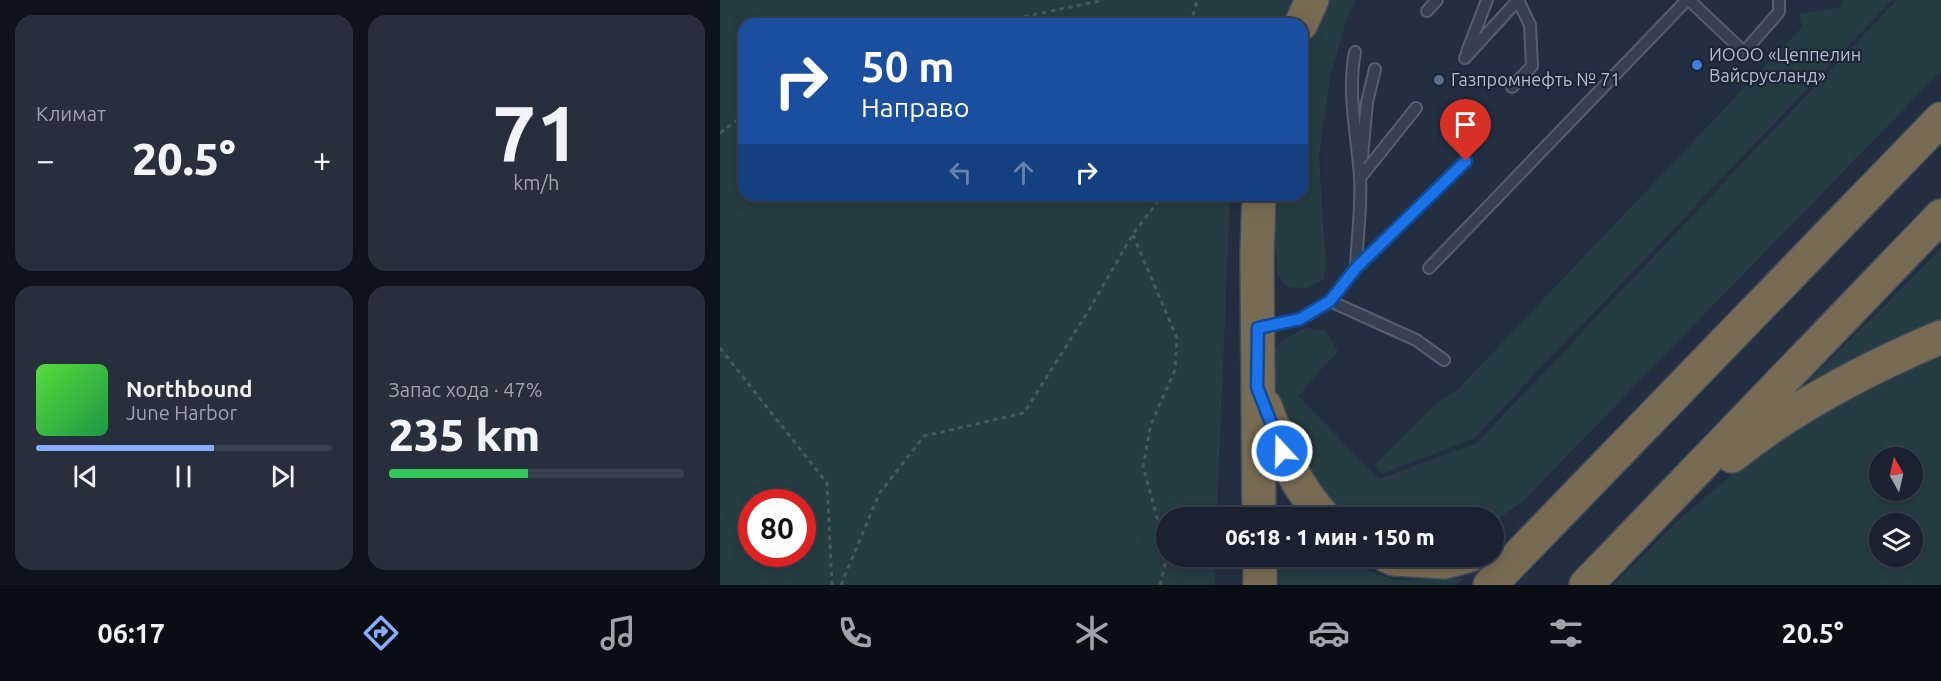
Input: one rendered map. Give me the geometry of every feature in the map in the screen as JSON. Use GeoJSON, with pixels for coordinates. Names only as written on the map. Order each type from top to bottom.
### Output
{"type":"FeatureCollection","features":[{"type":"Feature","properties":{"kind":"highway"},"geometry":{"type":"LineString","coordinates":[[1304,18],[1312,0]]}},
{"type":"Feature","properties":{"kind":"highway"},"geometry":{"type":"LineString","coordinates":[[1490,585],[1941,119]]}},
{"type":"Feature","properties":{"kind":"highway"},"geometry":{"type":"LineString","coordinates":[[1259,201],[1257,387],[1259,507]]}},
{"type":"Feature","properties":{"kind":"highway"},"geometry":{"type":"LineString","coordinates":[[1586,585],[1941,216]]}},
{"type":"Feature","properties":{"kind":"highway"},"geometry":{"type":"LineString","coordinates":[[1644,526],[1741,449],[1795,411],[1864,373],[1941,337]]}},
{"type":"Feature","properties":{"kind":"highway"},"geometry":{"type":"LineString","coordinates":[[1257,387],[1291,472],[1315,507]]}},
{"type":"Feature","properties":{"kind":"highway"},"geometry":{"type":"LineString","coordinates":[[1504,542],[1565,507]]}},
{"type":"Feature","properties":{"kind":"highway"},"geometry":{"type":"LineString","coordinates":[[1260,567],[1260,585]]}},
{"type":"Feature","properties":{"kind":"lane"},"geometry":{"type":"LineString","coordinates":[[1427,11],[1437,0]]}},
{"type":"Feature","properties":{"kind":"lane"},"geometry":{"type":"LineString","coordinates":[[1487,0],[1465,58],[1518,0],[1530,25],[1532,66],[1512,87]]}},
{"type":"Feature","properties":{"kind":"lane"},"geometry":{"type":"LineString","coordinates":[[1429,268],[1688,0],[1744,51],[1779,12],[1779,0]]}},
{"type":"Feature","properties":{"kind":"lane"},"geometry":{"type":"LineString","coordinates":[[1354,52],[1351,70],[1351,100],[1360,178]]}},
{"type":"Feature","properties":{"kind":"lane"},"geometry":{"type":"LineString","coordinates":[[1356,268],[1360,178],[1367,102],[1375,69]]}},
{"type":"Feature","properties":{"kind":"lane"},"geometry":{"type":"LineString","coordinates":[[1360,178],[1416,108]]}},
{"type":"Feature","properties":{"kind":"lane"},"geometry":{"type":"LineString","coordinates":[[1258,328],[1300,319],[1330,301],[1356,268],[1466,161]]}},
{"type":"Feature","properties":{"kind":"lane"},"geometry":{"type":"LineString","coordinates":[[1330,301],[1416,340],[1444,360]]}},
{"type":"Feature","properties":{"kind":"path"},"geometry":{"type":"LineString","coordinates":[[1018,18],[1104,0]]}},
{"type":"Feature","properties":{"kind":"path"},"geometry":{"type":"LineString","coordinates":[[1192,18],[1197,0]]}},
{"type":"Feature","properties":{"kind":"path"},"geometry":{"type":"LineString","coordinates":[[720,133],[738,120]]}},
{"type":"Feature","properties":{"kind":"path"},"geometry":{"type":"LineString","coordinates":[[841,585],[879,494],[924,436],[1024,413],[1089,310],[1133,234],[1158,201]]}},
{"type":"Feature","properties":{"kind":"path"},"geometry":{"type":"LineString","coordinates":[[1133,234],[1177,338],[1175,370],[1150,424],[1143,466],[1156,514]]}},
{"type":"Feature","properties":{"kind":"path"},"geometry":{"type":"LineString","coordinates":[[720,348],[827,483],[832,585]]}},
{"type":"Feature","properties":{"kind":"path"},"geometry":{"type":"LineString","coordinates":[[1160,585],[1164,567]]}},
{"type":"Feature","properties":{"kind":"green space"},"geometry":{"type":"Polygon","coordinates":[[[720,0],[1296,0],[1289,18],[738,18],[738,201],[1230,201],[1217,507],[1156,507],[1156,567],[1216,567],[1215,585],[720,585],[720,0]]]}},
{"type":"Feature","properties":{"kind":"green space"},"geometry":{"type":"Polygon","coordinates":[[[1329,0],[1356,0],[1348,15],[1330,77],[1319,157],[1326,265],[1324,279],[1306,288],[1287,287],[1278,276],[1275,239],[1278,201],[1308,201],[1308,45],[1329,0]]]}},
{"type":"Feature","properties":{"kind":"green space"},"geometry":{"type":"Polygon","coordinates":[[[1844,0],[1892,0],[1474,438],[1382,474],[1374,465],[1434,406],[1460,387],[1802,27],[1799,14],[1838,8],[1844,0]]]}},
{"type":"Feature","properties":{"kind":"green space"},"geometry":{"type":"Polygon","coordinates":[[[1897,0],[1941,0],[1941,71],[1522,502],[1504,515],[1504,507],[1336,507],[1326,502],[1289,467],[1263,366],[1281,341],[1305,328],[1325,330],[1338,351],[1298,396],[1379,479],[1477,443],[1897,0]]]}},
{"type":"Feature","properties":{"kind":"green space"},"geometry":{"type":"Polygon","coordinates":[[[1941,249],[1941,326],[1848,369],[1808,381],[1941,249]]]}},
{"type":"Feature","properties":{"kind":"green space"},"geometry":{"type":"Polygon","coordinates":[[[1941,353],[1941,585],[1614,585],[1676,522],[1746,463],[1837,402],[1941,353]]]}},
{"type":"Feature","properties":{"kind":"green space"},"geometry":{"type":"Polygon","coordinates":[[[1279,567],[1360,567],[1395,580],[1463,578],[1456,585],[1278,585],[1279,567]]]}},
{"type":"Feature","properties":{"kind":"place","name":"ИООО «Цеппелин Вайсрусланд»"},"geometry":{"type":"Point","coordinates":[1697,65]}},
{"type":"Feature","properties":{"kind":"place","name":"Газпромнефть № 71"},"geometry":{"type":"Point","coordinates":[1439,80]}},
{"type":"Feature","properties":{"kind":"route"},"geometry":{"type":"LineString","coordinates":[[1282,451],[1257,387],[1258,328],[1300,319],[1330,301],[1356,268],[1466,161]]}}]}
